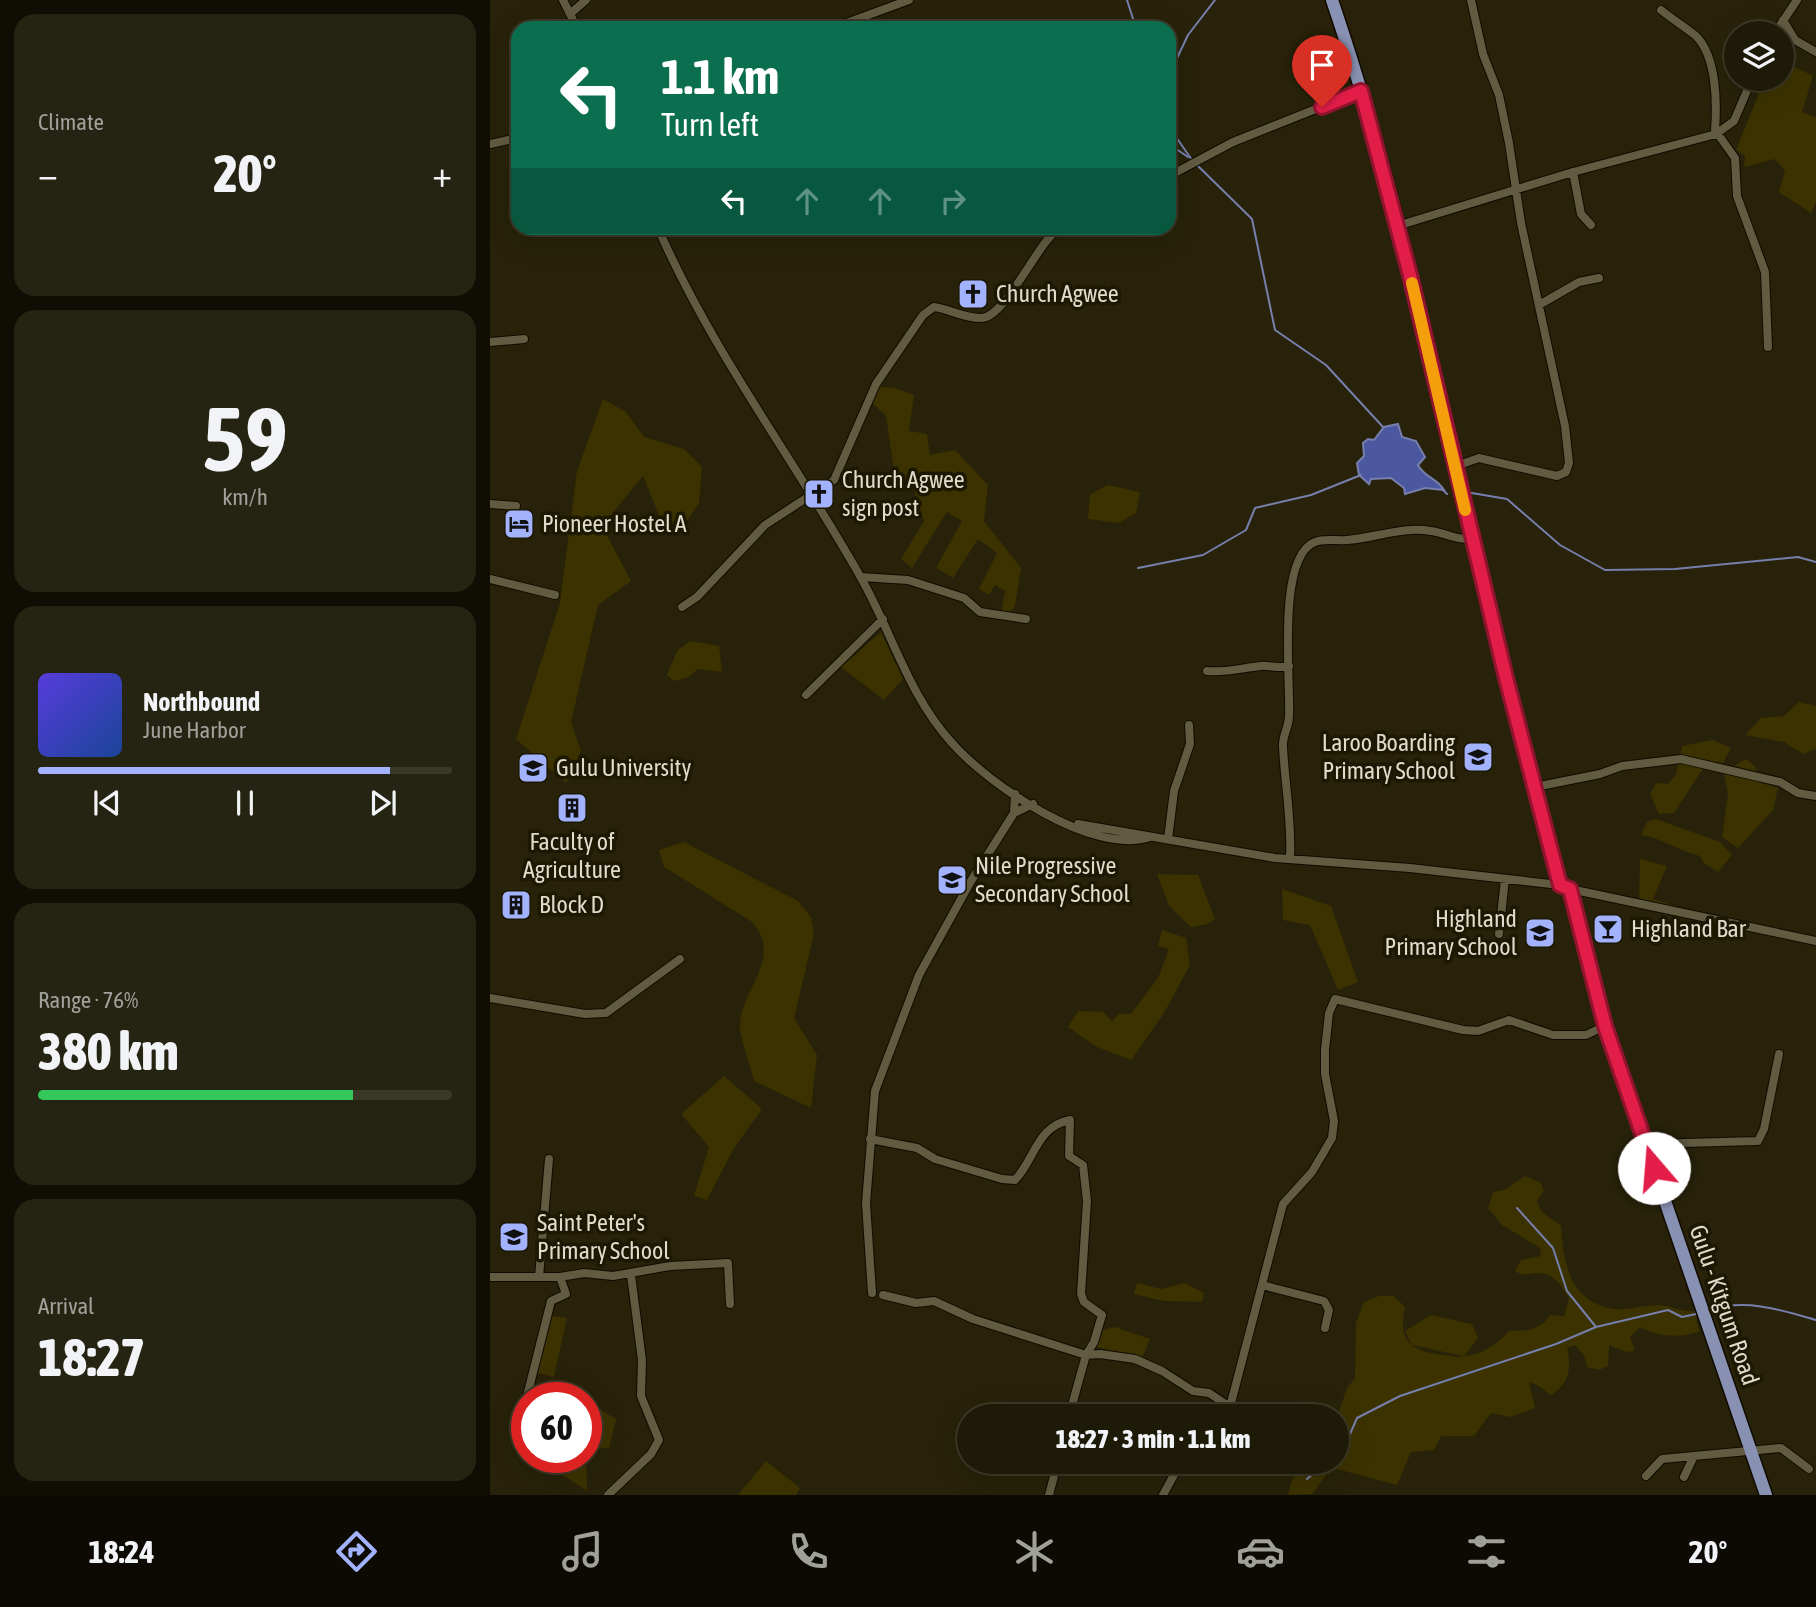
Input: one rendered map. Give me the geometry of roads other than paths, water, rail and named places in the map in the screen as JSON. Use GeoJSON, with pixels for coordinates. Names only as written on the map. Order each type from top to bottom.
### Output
{"type":"FeatureCollection","features":[{"type":"Feature","properties":{"kind":"main road","name":"Gulu - Kitgum Road"},"geometry":{"type":"LineString","coordinates":[[1332,0],[1361,91],[1398,226],[1472,538],[1535,787],[1605,1026],[1766,1495]]}},
{"type":"Feature","properties":{"kind":"street"},"geometry":{"type":"LineString","coordinates":[[570,14],[586,0]]}},
{"type":"Feature","properties":{"kind":"street"},"geometry":{"type":"LineString","coordinates":[[852,21],[909,0]]}},
{"type":"Feature","properties":{"kind":"street"},"geometry":{"type":"LineString","coordinates":[[1456,466],[1479,458],[1558,476],[1568,468],[1569,453],[1499,95],[1483,54],[1471,0]]}},
{"type":"Feature","properties":{"kind":"street"},"geometry":{"type":"LineString","coordinates":[[1797,0],[1783,20],[1795,40],[1816,52]]}},
{"type":"Feature","properties":{"kind":"street"},"geometry":{"type":"LineString","coordinates":[[565,1],[574,21]]}},
{"type":"Feature","properties":{"kind":"street"},"geometry":{"type":"LineString","coordinates":[[1661,10],[1695,36],[1707,55],[1717,110],[1716,134],[1735,158],[1737,196],[1765,272],[1768,347]]}},
{"type":"Feature","properties":{"kind":"street"},"geometry":{"type":"LineString","coordinates":[[1176,172],[1233,142],[1361,91]]}},
{"type":"Feature","properties":{"kind":"street"},"geometry":{"type":"LineString","coordinates":[[1398,226],[1573,172],[1716,134],[1734,121],[1747,91]]}},
{"type":"Feature","properties":{"kind":"street"},"geometry":{"type":"LineString","coordinates":[[490,144],[511,140]]}},
{"type":"Feature","properties":{"kind":"street"},"geometry":{"type":"LineString","coordinates":[[1573,172],[1581,214],[1591,225]]}},
{"type":"Feature","properties":{"kind":"street"},"geometry":{"type":"LineString","coordinates":[[661,235],[691,298],[729,366],[811,492],[861,578],[883,619],[911,684],[934,721],[964,755],[1015,794],[1095,836],[1118,841],[1138,841],[1150,837],[1290,859],[1565,887],[1816,941]]}},
{"type":"Feature","properties":{"kind":"street"},"geometry":{"type":"LineString","coordinates":[[682,607],[697,597],[740,547],[765,525],[811,492],[834,480],[876,384],[923,315],[934,307],[981,318],[992,315],[1040,246],[1052,235]]}},
{"type":"Feature","properties":{"kind":"street"},"geometry":{"type":"LineString","coordinates":[[1539,305],[1579,282],[1599,278]]}},
{"type":"Feature","properties":{"kind":"street"},"geometry":{"type":"LineString","coordinates":[[490,342],[524,339]]}},
{"type":"Feature","properties":{"kind":"street"},"geometry":{"type":"LineString","coordinates":[[490,504],[516,506]]}},
{"type":"Feature","properties":{"kind":"street"},"geometry":{"type":"LineString","coordinates":[[1290,859],[1290,807],[1282,744],[1289,716],[1289,596],[1295,569],[1310,545],[1316,541],[1361,538],[1401,530],[1430,530],[1461,540],[1472,538]]}},
{"type":"Feature","properties":{"kind":"street"},"geometry":{"type":"LineString","coordinates":[[861,578],[908,580],[964,598],[980,612],[1026,619]]}},
{"type":"Feature","properties":{"kind":"street"},"geometry":{"type":"LineString","coordinates":[[490,579],[555,595]]}},
{"type":"Feature","properties":{"kind":"street"},"geometry":{"type":"LineString","coordinates":[[806,695],[883,619]]}},
{"type":"Feature","properties":{"kind":"street"},"geometry":{"type":"LineString","coordinates":[[1207,671],[1222,673],[1261,666],[1276,669],[1289,666]]}},
{"type":"Feature","properties":{"kind":"street"},"geometry":{"type":"LineString","coordinates":[[1168,839],[1174,791],[1190,744],[1189,725]]}},
{"type":"Feature","properties":{"kind":"street"},"geometry":{"type":"LineString","coordinates":[[1535,787],[1600,774],[1622,766],[1681,759],[1780,782],[1798,793],[1816,796]]}},
{"type":"Feature","properties":{"kind":"street"},"geometry":{"type":"LineString","coordinates":[[872,1293],[866,1203],[875,1091],[919,975],[971,881],[1014,813],[1015,794]]}},
{"type":"Feature","properties":{"kind":"street"},"geometry":{"type":"LineString","coordinates":[[1014,813],[1033,804]]}},
{"type":"Feature","properties":{"kind":"street"},"geometry":{"type":"LineString","coordinates":[[1499,933],[1505,879]]}},
{"type":"Feature","properties":{"kind":"street"},"geometry":{"type":"LineString","coordinates":[[490,998],[584,1014],[606,1013],[680,959]]}},
{"type":"Feature","properties":{"kind":"street"},"geometry":{"type":"LineString","coordinates":[[1231,1404],[1283,1204],[1312,1172],[1332,1138],[1334,1121],[1325,1074],[1325,1050],[1335,999],[1471,1030],[1502,1021],[1553,1035],[1586,1035],[1605,1026]]}},
{"type":"Feature","properties":{"kind":"street"},"geometry":{"type":"LineString","coordinates":[[1647,1144],[1758,1142],[1764,1129],[1779,1054]]}},
{"type":"Feature","properties":{"kind":"street"},"geometry":{"type":"LineString","coordinates":[[870,1139],[917,1148],[935,1159],[1002,1179],[1015,1180],[1036,1141],[1070,1120],[1070,1158],[1083,1165],[1087,1201],[1081,1294],[1102,1315],[1094,1342],[1086,1355],[1072,1404]]}},
{"type":"Feature","properties":{"kind":"street"},"geometry":{"type":"LineString","coordinates":[[539,1277],[549,1159]]}},
{"type":"Feature","properties":{"kind":"street"},"geometry":{"type":"LineString","coordinates":[[490,1277],[560,1277],[584,1273],[595,1276],[631,1275],[659,1268],[728,1264],[730,1304]]}},
{"type":"Feature","properties":{"kind":"street"},"geometry":{"type":"LineString","coordinates":[[608,1495],[651,1454],[659,1440],[641,1396],[642,1360],[631,1275]]}},
{"type":"Feature","properties":{"kind":"street"},"geometry":{"type":"LineString","coordinates":[[531,1382],[551,1301],[566,1294],[560,1277]]}},
{"type":"Feature","properties":{"kind":"street"},"geometry":{"type":"LineString","coordinates":[[1262,1286],[1324,1301],[1329,1310],[1325,1328]]}},
{"type":"Feature","properties":{"kind":"street"},"geometry":{"type":"LineString","coordinates":[[883,1295],[916,1303],[934,1301],[973,1319],[1086,1355],[1100,1354],[1135,1359],[1193,1391],[1209,1393],[1226,1404]]}},
{"type":"Feature","properties":{"kind":"street"},"geometry":{"type":"LineString","coordinates":[[1646,1476],[1662,1459],[1781,1448],[1810,1469]]}},
{"type":"Feature","properties":{"kind":"street"},"geometry":{"type":"LineString","coordinates":[[1684,1477],[1694,1456]]}},
{"type":"Feature","properties":{"kind":"street"},"geometry":{"type":"LineString","coordinates":[[1049,1495],[1055,1474]]}},
{"type":"Feature","properties":{"kind":"street"},"geometry":{"type":"LineString","coordinates":[[1163,1495],[1174,1474]]}},
{"type":"Feature","properties":{"kind":"water"},"geometry":{"type":"Polygon","coordinates":[[[1398,424],[1402,437],[1416,441],[1425,457],[1418,465],[1444,490],[1425,488],[1405,494],[1404,488],[1391,478],[1371,479],[1369,484],[1359,475],[1357,463],[1364,456],[1363,443],[1368,439],[1374,440],[1384,427],[1398,424]]]}},
{"type":"Feature","properties":{"kind":"waterway"},"geometry":{"type":"LineString","coordinates":[[1127,0],[1134,21]]}},
{"type":"Feature","properties":{"kind":"waterway"},"geometry":{"type":"LineString","coordinates":[[1176,60],[1188,35],[1215,0]]}},
{"type":"Feature","properties":{"kind":"waterway"},"geometry":{"type":"LineString","coordinates":[[1176,137],[1192,160]]}},
{"type":"Feature","properties":{"kind":"waterway"},"geometry":{"type":"LineString","coordinates":[[1176,149],[1188,157]]}},
{"type":"Feature","properties":{"kind":"waterway"},"geometry":{"type":"LineString","coordinates":[[1196,164],[1252,219],[1275,330],[1326,365],[1383,427]]}},
{"type":"Feature","properties":{"kind":"waterway"},"geometry":{"type":"LineString","coordinates":[[1138,568],[1203,555],[1246,530],[1255,508],[1311,495],[1361,475]]}},
{"type":"Feature","properties":{"kind":"waterway"},"geometry":{"type":"LineString","coordinates":[[1442,489],[1447,494]]}},
{"type":"Feature","properties":{"kind":"waterway"},"geometry":{"type":"LineString","coordinates":[[1466,492],[1507,499],[1560,545],[1605,570],[1675,569],[1798,557],[1816,562]]}},
{"type":"Feature","properties":{"kind":"waterway"},"geometry":{"type":"LineString","coordinates":[[1517,1208],[1553,1248],[1567,1291],[1596,1327]]}},
{"type":"Feature","properties":{"kind":"waterway"},"geometry":{"type":"LineString","coordinates":[[1712,1309],[1751,1305],[1816,1320]]}},
{"type":"Feature","properties":{"kind":"waterway"},"geometry":{"type":"LineString","coordinates":[[1349,1436],[1357,1418],[1400,1396],[1556,1344],[1596,1327],[1668,1310],[1682,1317],[1696,1314]]}},
{"type":"Feature","properties":{"kind":"waterway"},"geometry":{"type":"LineString","coordinates":[[1307,1479],[1313,1474]]}},
{"type":"Feature","properties":{"kind":"place","name":"Church Agwee"},"geometry":{"type":"Point","coordinates":[973,294]}},
{"type":"Feature","properties":{"kind":"place","name":"Church Agwee sign post"},"geometry":{"type":"Point","coordinates":[819,494]}},
{"type":"Feature","properties":{"kind":"place","name":"Pioneer Hostel A"},"geometry":{"type":"Point","coordinates":[519,524]}},
{"type":"Feature","properties":{"kind":"place","name":"Laroo Boarding Primary School"},"geometry":{"type":"Point","coordinates":[1478,757]}},
{"type":"Feature","properties":{"kind":"place","name":"Gulu University"},"geometry":{"type":"Point","coordinates":[533,768]}},
{"type":"Feature","properties":{"kind":"place","name":"Faculty of Agriculture"},"geometry":{"type":"Point","coordinates":[572,808]}},
{"type":"Feature","properties":{"kind":"place","name":"Nile Progressive Secondary School"},"geometry":{"type":"Point","coordinates":[952,880]}},
{"type":"Feature","properties":{"kind":"place","name":"Block D"},"geometry":{"type":"Point","coordinates":[516,905]}},
{"type":"Feature","properties":{"kind":"place","name":"Highland Bar"},"geometry":{"type":"Point","coordinates":[1608,929]}},
{"type":"Feature","properties":{"kind":"place","name":"Highland Primary School"},"geometry":{"type":"Point","coordinates":[1540,933]}},
{"type":"Feature","properties":{"kind":"place","name":"Saint Peter's Primary School"},"geometry":{"type":"Point","coordinates":[514,1237]}}]}
